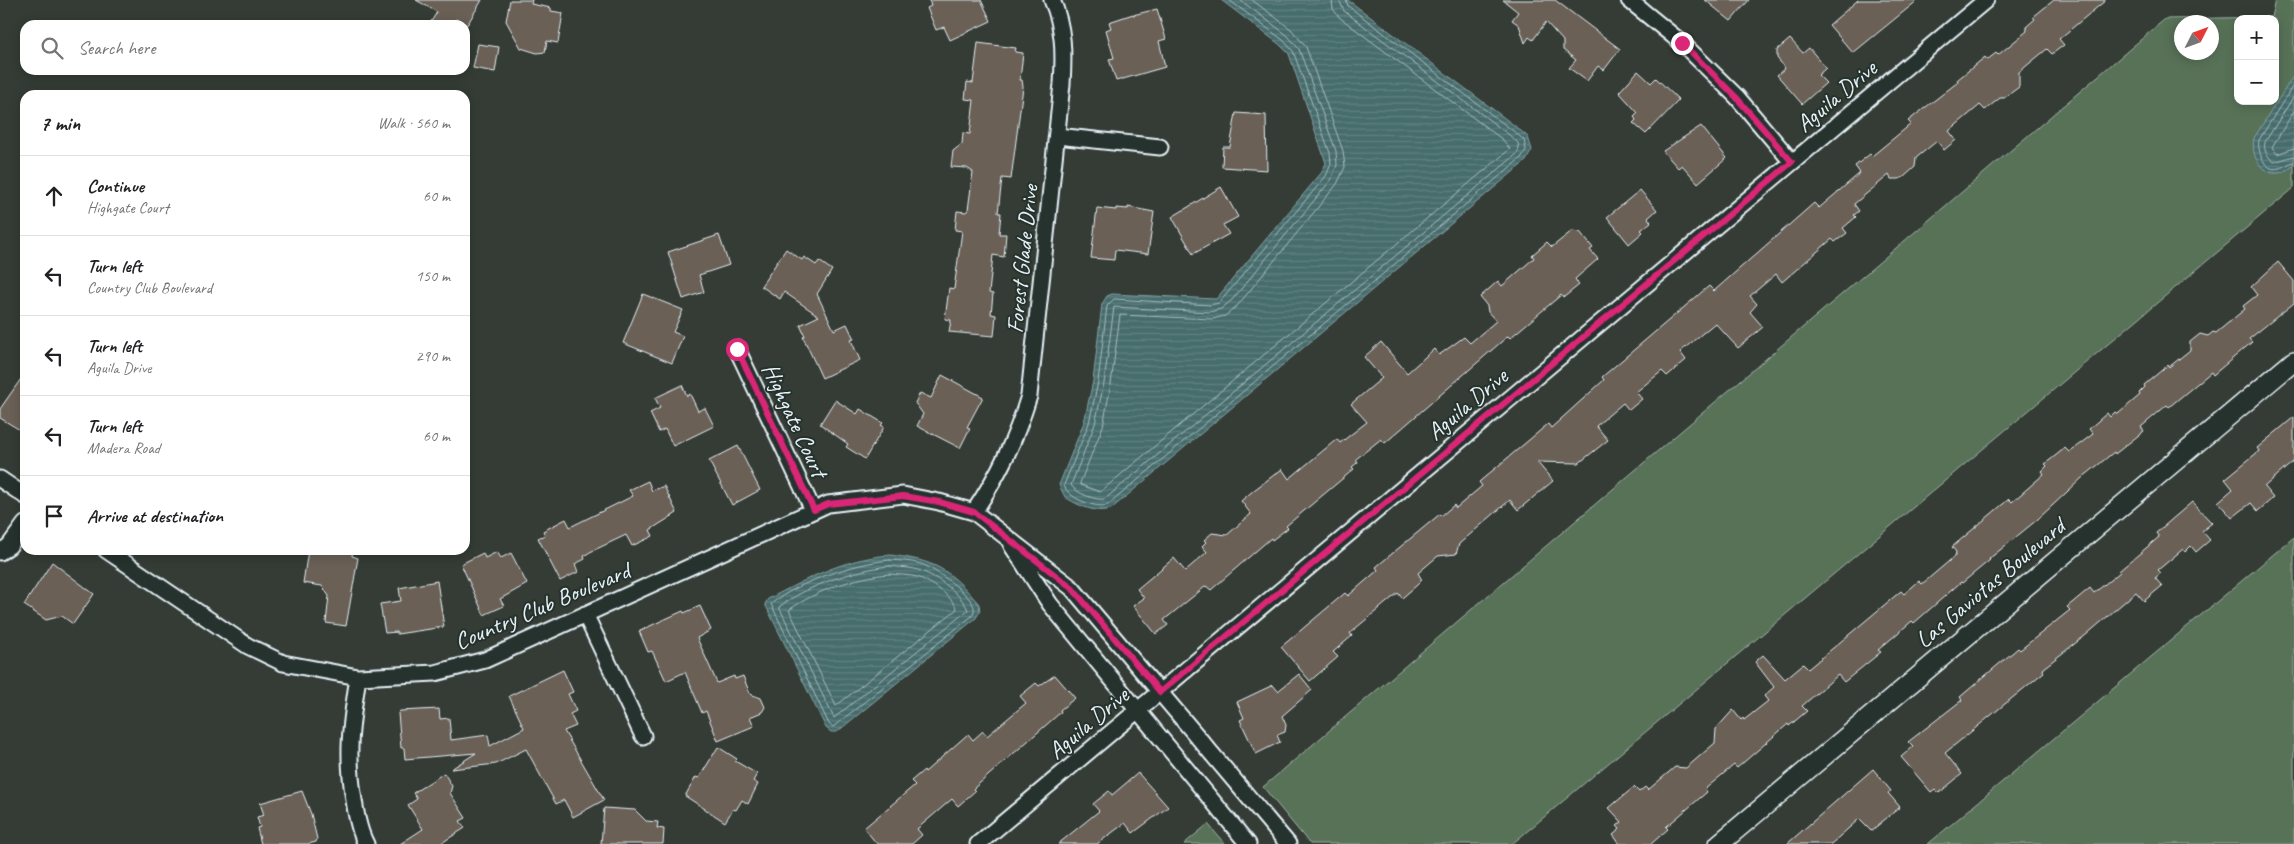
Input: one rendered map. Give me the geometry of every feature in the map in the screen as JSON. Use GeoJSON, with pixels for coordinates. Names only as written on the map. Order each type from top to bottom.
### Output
{"type":"FeatureCollection","features":[{"type":"Feature","properties":{"kind":"street","name":"Forest Glade Drive"},"geometry":{"type":"LineString","coordinates":[[974,512],[998,476],[1016,437],[1029,396],[1057,136],[1064,48],[1058,13],[1052,0]]}},
{"type":"Feature","properties":{"kind":"street"},"geometry":{"type":"LineString","coordinates":[[1629,0],[1682,43],[1736,97],[1792,162]]}},
{"type":"Feature","properties":{"kind":"street","name":"Aguila Drive"},"geometry":{"type":"LineString","coordinates":[[978,844],[1986,0]]}},
{"type":"Feature","properties":{"kind":"street"},"geometry":{"type":"LineString","coordinates":[[1057,136],[1160,147]]}},
{"type":"Feature","properties":{"kind":"street","name":"Highgate Court"},"geometry":{"type":"LineString","coordinates":[[737,349],[814,510]]}},
{"type":"Feature","properties":{"kind":"street","name":"Las Gaviotas Boulevard"},"geometry":{"type":"LineString","coordinates":[[1719,844],[2294,361]]}},
{"type":"Feature","properties":{"kind":"street"},"geometry":{"type":"LineString","coordinates":[[0,479],[20,493]]}},
{"type":"Feature","properties":{"kind":"street","name":"Country Club Boulevard"},"geometry":{"type":"LineString","coordinates":[[113,555],[248,646],[283,663],[358,677],[435,673],[485,660],[828,504],[903,496],[939,502],[974,512],[1072,588],[1288,844]]}},
{"type":"Feature","properties":{"kind":"street"},"geometry":{"type":"LineString","coordinates":[[0,552],[9,546],[20,531]]}},
{"type":"Feature","properties":{"kind":"street","name":"Country Club Boulevard"},"geometry":{"type":"LineString","coordinates":[[1004,535],[1050,604],[1248,844]]}},
{"type":"Feature","properties":{"kind":"street"},"geometry":{"type":"LineString","coordinates":[[584,614],[643,736]]}},
{"type":"Feature","properties":{"kind":"street"},"geometry":{"type":"LineString","coordinates":[[358,677],[349,735],[348,768],[356,813],[366,844]]}},
{"type":"Feature","properties":{"kind":"green space"},"geometry":{"type":"Polygon","coordinates":[[[2275,0],[2294,0],[2294,188],[1512,844],[1310,844],[1263,787],[2165,19],[2174,19],[2174,60],[2219,60],[2219,18],[2234,18],[2234,105],[2279,105],[2279,15],[2271,15],[2275,0]]]}},
{"type":"Feature","properties":{"kind":"green space"},"geometry":{"type":"Polygon","coordinates":[[[2294,537],[2294,844],[1928,844],[2294,537]]]}},
{"type":"Feature","properties":{"kind":"green space"},"geometry":{"type":"Polygon","coordinates":[[[1208,824],[1225,844],[1184,844],[1208,824]]]}},
{"type":"Feature","properties":{"kind":"water"},"geometry":{"type":"Polygon","coordinates":[[[1221,0],[1348,0],[1515,126],[1528,137],[1532,150],[1526,161],[1111,509],[1093,510],[1065,497],[1059,485],[1084,422],[1093,381],[1102,304],[1107,296],[1112,294],[1216,299],[1322,172],[1326,163],[1289,54],[1279,44],[1221,0]]]}},
{"type":"Feature","properties":{"kind":"water"},"geometry":{"type":"Polygon","coordinates":[[[2294,75],[2294,165],[2285,171],[2277,173],[2264,169],[2258,163],[2253,147],[2254,138],[2275,105],[2279,105],[2279,99],[2294,75]]]}},
{"type":"Feature","properties":{"kind":"water"},"geometry":{"type":"Polygon","coordinates":[[[890,555],[919,560],[940,568],[968,592],[979,604],[980,611],[976,618],[837,732],[831,732],[826,728],[765,604],[768,599],[841,565],[890,555]]]}},
{"type":"Feature","properties":{"kind":"building"},"geometry":{"type":"Polygon","coordinates":[[[416,0],[482,0],[470,20],[432,20],[437,12],[416,0]]]}},
{"type":"Feature","properties":{"kind":"building"},"geometry":{"type":"Polygon","coordinates":[[[510,0],[532,0],[531,4],[551,8],[551,11],[563,13],[558,43],[547,41],[545,52],[537,53],[521,48],[506,21],[510,0]]]}},
{"type":"Feature","properties":{"kind":"building"},"geometry":{"type":"Polygon","coordinates":[[[929,0],[981,0],[991,21],[950,40],[944,27],[936,30],[927,8],[931,6],[929,0]]]}},
{"type":"Feature","properties":{"kind":"building"},"geometry":{"type":"Polygon","coordinates":[[[1503,0],[1555,0],[1620,49],[1604,70],[1598,66],[1587,81],[1569,68],[1576,60],[1563,50],[1563,41],[1546,22],[1533,40],[1529,37],[1525,43],[1519,25],[1512,20],[1518,12],[1503,0]]]}},
{"type":"Feature","properties":{"kind":"building"},"geometry":{"type":"Polygon","coordinates":[[[1705,0],[1749,0],[1731,21],[1705,0]]]}},
{"type":"Feature","properties":{"kind":"building"},"geometry":{"type":"Polygon","coordinates":[[[1858,0],[1918,0],[1853,53],[1829,25],[1858,0]]]}},
{"type":"Feature","properties":{"kind":"building"},"geometry":{"type":"Polygon","coordinates":[[[2054,0],[2106,0],[2059,39],[2064,45],[2052,54],[2047,49],[2019,72],[2019,87],[2004,98],[2000,98],[1985,110],[1980,105],[1949,131],[1956,140],[1944,150],[1937,141],[1916,158],[1915,167],[1904,177],[1891,179],[1889,175],[1854,204],[1859,211],[1854,215],[1856,217],[1843,228],[1847,233],[1835,242],[1832,239],[1782,282],[1776,274],[1750,296],[1757,304],[1750,312],[1763,327],[1738,348],[1715,323],[1680,352],[1686,360],[1667,376],[1662,371],[1636,392],[1642,399],[1629,410],[1623,403],[1596,426],[1608,440],[1579,463],[1537,462],[1553,481],[1518,510],[1510,500],[1459,544],[1456,554],[1438,556],[1418,573],[1422,580],[1416,586],[1402,598],[1398,593],[1350,633],[1352,636],[1333,652],[1338,657],[1310,681],[1281,647],[1345,593],[1348,596],[1378,570],[1376,567],[1440,514],[1441,516],[1454,505],[1456,508],[1482,486],[1479,482],[1548,424],[1551,428],[1604,380],[1602,377],[1709,286],[1714,291],[1814,203],[1819,208],[1860,173],[1855,166],[1870,154],[1872,156],[1911,124],[1908,121],[1958,82],[1957,80],[1985,57],[1987,60],[1996,53],[1998,55],[2027,31],[2026,27],[2035,19],[2033,17],[2054,0]]]}},
{"type":"Feature","properties":{"kind":"building"},"geometry":{"type":"Polygon","coordinates":[[[1157,9],[1166,39],[1159,41],[1165,67],[1116,81],[1109,59],[1114,58],[1106,30],[1111,28],[1109,22],[1157,9]]]}},
{"type":"Feature","properties":{"kind":"building"},"geometry":{"type":"Polygon","coordinates":[[[1790,39],[1803,53],[1809,48],[1826,68],[1818,75],[1826,83],[1802,104],[1777,75],[1785,68],[1777,58],[1777,50],[1790,39]]]}},
{"type":"Feature","properties":{"kind":"building"},"geometry":{"type":"Polygon","coordinates":[[[978,43],[1016,48],[1015,52],[1023,53],[1020,80],[1022,80],[1023,87],[1011,179],[1002,178],[998,213],[1001,213],[999,234],[1006,234],[1004,257],[993,255],[989,293],[993,294],[991,314],[996,315],[994,336],[949,332],[951,320],[945,319],[949,288],[954,289],[962,231],[955,230],[957,211],[966,212],[968,210],[973,172],[967,168],[951,167],[953,151],[962,144],[963,133],[970,134],[974,100],[965,99],[967,82],[973,83],[978,43]]]}},
{"type":"Feature","properties":{"kind":"building"},"geometry":{"type":"Polygon","coordinates":[[[478,44],[499,47],[495,72],[473,68],[478,44]]]}},
{"type":"Feature","properties":{"kind":"building"},"geometry":{"type":"Polygon","coordinates":[[[1638,71],[1651,83],[1656,78],[1679,100],[1646,134],[1633,123],[1636,120],[1634,117],[1638,113],[1619,92],[1638,71]]]}},
{"type":"Feature","properties":{"kind":"building"},"geometry":{"type":"Polygon","coordinates":[[[1236,113],[1266,115],[1267,170],[1222,167],[1223,147],[1230,147],[1236,113]]]}},
{"type":"Feature","properties":{"kind":"building"},"geometry":{"type":"Polygon","coordinates":[[[1701,126],[1727,158],[1698,183],[1682,165],[1678,168],[1663,151],[1701,126]]]}},
{"type":"Feature","properties":{"kind":"building"},"geometry":{"type":"Polygon","coordinates":[[[1221,187],[1238,217],[1223,225],[1229,234],[1193,254],[1172,217],[1221,187]]]}},
{"type":"Feature","properties":{"kind":"building"},"geometry":{"type":"Polygon","coordinates":[[[1640,190],[1657,210],[1648,218],[1651,222],[1641,230],[1643,232],[1629,244],[1607,217],[1640,190]]]}},
{"type":"Feature","properties":{"kind":"building"},"geometry":{"type":"Polygon","coordinates":[[[1128,207],[1154,212],[1148,254],[1115,250],[1114,260],[1091,258],[1097,208],[1116,210],[1116,208],[1128,209],[1128,207]]]}},
{"type":"Feature","properties":{"kind":"building"},"geometry":{"type":"Polygon","coordinates":[[[1572,231],[1580,232],[1593,248],[1590,250],[1598,259],[1575,279],[1579,285],[1563,298],[1561,295],[1510,338],[1508,336],[1385,443],[1381,439],[1356,459],[1358,462],[1352,467],[1354,469],[1286,526],[1288,528],[1272,540],[1271,538],[1211,590],[1206,586],[1164,620],[1168,625],[1156,634],[1133,606],[1144,598],[1137,589],[1174,558],[1185,571],[1207,552],[1202,546],[1206,542],[1204,540],[1212,533],[1227,535],[1251,514],[1241,501],[1254,490],[1282,469],[1289,479],[1337,439],[1340,443],[1367,422],[1351,404],[1382,378],[1364,357],[1381,342],[1407,373],[1434,349],[1439,355],[1464,337],[1470,343],[1496,321],[1488,312],[1487,306],[1480,297],[1498,281],[1502,286],[1534,258],[1532,255],[1547,242],[1552,247],[1572,231]]]}},
{"type":"Feature","properties":{"kind":"building"},"geometry":{"type":"Polygon","coordinates":[[[719,235],[729,265],[699,275],[704,292],[683,299],[668,252],[719,235]]]}},
{"type":"Feature","properties":{"kind":"building"},"geometry":{"type":"Polygon","coordinates":[[[786,249],[802,260],[804,257],[816,265],[819,261],[832,270],[817,294],[834,330],[847,324],[854,339],[851,340],[860,360],[822,378],[803,337],[805,336],[800,325],[819,316],[784,292],[780,299],[761,286],[786,249]]]}},
{"type":"Feature","properties":{"kind":"building"},"geometry":{"type":"Polygon","coordinates":[[[2278,262],[2294,281],[2294,303],[2249,339],[2252,342],[2213,375],[2211,372],[2169,407],[2167,405],[2141,427],[2144,431],[2082,478],[2038,519],[1914,623],[1912,621],[1878,650],[1881,652],[1844,682],[1838,675],[1802,706],[1807,711],[1789,726],[1788,724],[1737,768],[1734,765],[1705,789],[1707,792],[1666,827],[1668,829],[1651,844],[1620,844],[1613,835],[1620,829],[1617,826],[1622,822],[1609,808],[1634,787],[1639,792],[1645,787],[1648,790],[1675,767],[1686,768],[1715,743],[1716,729],[1733,710],[1741,720],[1743,718],[1744,720],[1768,701],[1764,696],[1774,687],[1755,662],[1763,655],[1785,679],[1803,664],[1808,669],[1901,591],[1904,594],[1919,581],[1922,584],[1955,556],[1956,552],[1952,547],[2009,499],[2012,502],[2044,474],[2042,471],[2047,466],[2045,464],[2065,448],[2069,452],[2093,434],[2089,429],[2107,413],[2110,417],[2115,412],[2118,414],[2140,395],[2139,393],[2145,387],[2144,385],[2190,350],[2190,342],[2200,334],[2208,336],[2213,332],[2216,333],[2245,309],[2243,306],[2257,295],[2251,287],[2278,262]]]}},
{"type":"Feature","properties":{"kind":"building"},"geometry":{"type":"Polygon","coordinates":[[[643,294],[683,310],[673,332],[683,336],[672,363],[623,343],[643,294]]]}},
{"type":"Feature","properties":{"kind":"building"},"geometry":{"type":"Polygon","coordinates":[[[942,375],[983,397],[967,427],[970,428],[960,448],[917,426],[923,414],[915,403],[920,393],[931,398],[942,375]]]}},
{"type":"Feature","properties":{"kind":"building"},"geometry":{"type":"Polygon","coordinates":[[[20,380],[20,430],[0,418],[0,409],[20,380]]]}},
{"type":"Feature","properties":{"kind":"building"},"geometry":{"type":"Polygon","coordinates":[[[682,385],[687,396],[690,394],[698,411],[705,408],[714,426],[673,446],[665,429],[659,432],[650,413],[660,408],[655,398],[682,385]]]}},
{"type":"Feature","properties":{"kind":"building"},"geometry":{"type":"Polygon","coordinates":[[[835,400],[857,414],[860,409],[883,423],[881,425],[884,427],[865,459],[846,447],[848,444],[820,424],[835,400]]]}},
{"type":"Feature","properties":{"kind":"building"},"geometry":{"type":"Polygon","coordinates":[[[2294,417],[2294,461],[2264,487],[2273,498],[2258,511],[2251,503],[2232,518],[2218,502],[2233,489],[2225,479],[2259,451],[2257,448],[2294,417]]]}},
{"type":"Feature","properties":{"kind":"building"},"geometry":{"type":"Polygon","coordinates":[[[738,446],[760,490],[732,505],[709,461],[738,446]]]}},
{"type":"Feature","properties":{"kind":"building"},"geometry":{"type":"Polygon","coordinates":[[[648,481],[652,491],[664,486],[677,513],[650,530],[653,536],[632,546],[626,535],[590,552],[584,556],[585,559],[575,564],[578,572],[560,581],[538,538],[545,535],[543,531],[566,519],[570,527],[633,496],[629,490],[648,481]]]}},
{"type":"Feature","properties":{"kind":"building"},"geometry":{"type":"Polygon","coordinates":[[[2192,502],[2212,523],[2202,531],[2210,540],[2196,552],[2191,546],[2185,552],[2183,549],[2158,570],[2161,573],[2155,578],[2162,586],[2144,601],[2136,592],[2086,635],[2042,669],[2044,672],[1945,753],[1962,774],[1939,793],[1935,789],[1931,792],[1901,757],[1913,747],[1908,742],[1962,700],[1960,697],[2018,648],[2020,650],[2070,610],[2067,607],[2090,588],[2094,593],[2120,572],[2159,537],[2156,533],[2192,502]]]}},
{"type":"Feature","properties":{"kind":"building"},"geometry":{"type":"Polygon","coordinates":[[[497,552],[501,558],[511,553],[527,584],[500,599],[504,606],[484,615],[461,564],[483,553],[485,558],[497,552]]]}},
{"type":"Feature","properties":{"kind":"building"},"geometry":{"type":"Polygon","coordinates":[[[307,555],[352,555],[358,558],[346,626],[326,623],[329,596],[322,586],[303,583],[307,555]]]}},
{"type":"Feature","properties":{"kind":"building"},"geometry":{"type":"Polygon","coordinates":[[[52,562],[94,594],[73,624],[62,616],[46,620],[24,605],[52,562]]]}},
{"type":"Feature","properties":{"kind":"building"},"geometry":{"type":"Polygon","coordinates":[[[437,581],[444,627],[397,634],[397,632],[385,633],[380,604],[401,601],[399,588],[437,581]]]}},
{"type":"Feature","properties":{"kind":"building"},"geometry":{"type":"Polygon","coordinates":[[[700,606],[711,630],[697,638],[717,683],[734,676],[735,679],[743,676],[750,694],[761,698],[765,707],[762,712],[750,717],[754,726],[718,741],[706,711],[702,713],[685,672],[666,681],[652,651],[648,652],[639,631],[683,611],[684,613],[700,606]]]}},
{"type":"Feature","properties":{"kind":"building"},"geometry":{"type":"Polygon","coordinates":[[[563,670],[573,692],[568,694],[576,711],[570,714],[576,726],[564,731],[604,800],[573,817],[564,800],[556,804],[526,749],[496,764],[451,769],[476,753],[405,759],[404,748],[401,748],[398,713],[400,711],[439,709],[440,719],[449,718],[451,740],[488,735],[490,746],[524,728],[509,696],[563,670]]]}},
{"type":"Feature","properties":{"kind":"building"},"geometry":{"type":"Polygon","coordinates":[[[1299,674],[1312,690],[1282,716],[1286,725],[1285,732],[1277,735],[1280,742],[1256,754],[1240,720],[1244,718],[1237,702],[1273,685],[1278,691],[1299,674]]]}},
{"type":"Feature","properties":{"kind":"building"},"geometry":{"type":"Polygon","coordinates":[[[1055,675],[1075,698],[1060,710],[1061,712],[973,789],[975,791],[958,806],[952,799],[917,829],[922,835],[912,844],[877,844],[864,828],[915,785],[911,781],[924,770],[925,772],[968,734],[973,740],[983,731],[987,736],[1026,703],[1020,696],[1036,683],[1039,686],[1055,675]]]}},
{"type":"Feature","properties":{"kind":"building"},"geometry":{"type":"Polygon","coordinates":[[[718,747],[737,759],[735,761],[757,774],[753,781],[758,784],[748,804],[742,800],[736,810],[733,809],[725,822],[685,796],[696,777],[699,778],[718,747]]]}},
{"type":"Feature","properties":{"kind":"building"},"geometry":{"type":"Polygon","coordinates":[[[1873,769],[1891,791],[1888,793],[1900,807],[1871,831],[1859,819],[1831,844],[1787,844],[1873,769]]]}},
{"type":"Feature","properties":{"kind":"building"},"geometry":{"type":"Polygon","coordinates":[[[444,773],[452,786],[450,793],[466,818],[460,821],[465,828],[440,844],[400,844],[423,829],[408,805],[417,799],[413,793],[444,773]]]}},
{"type":"Feature","properties":{"kind":"building"},"geometry":{"type":"Polygon","coordinates":[[[1138,773],[1168,807],[1133,833],[1125,823],[1097,844],[1058,844],[1099,811],[1093,804],[1109,791],[1112,795],[1138,773]]]}},
{"type":"Feature","properties":{"kind":"building"},"geometry":{"type":"Polygon","coordinates":[[[302,791],[311,814],[317,839],[316,842],[308,844],[261,844],[257,828],[260,827],[257,817],[264,815],[260,803],[302,791]]]}},
{"type":"Feature","properties":{"kind":"building"},"geometry":{"type":"Polygon","coordinates":[[[604,808],[635,810],[646,821],[658,822],[657,828],[664,829],[663,844],[601,844],[604,808]]]}},
{"type":"Feature","properties":{"kind":"route"},"geometry":{"type":"LineString","coordinates":[[737,349],[814,510],[828,504],[858,499],[903,496],[939,502],[974,512],[1072,588],[1160,692],[1792,162],[1736,97],[1682,43]]}}]}
